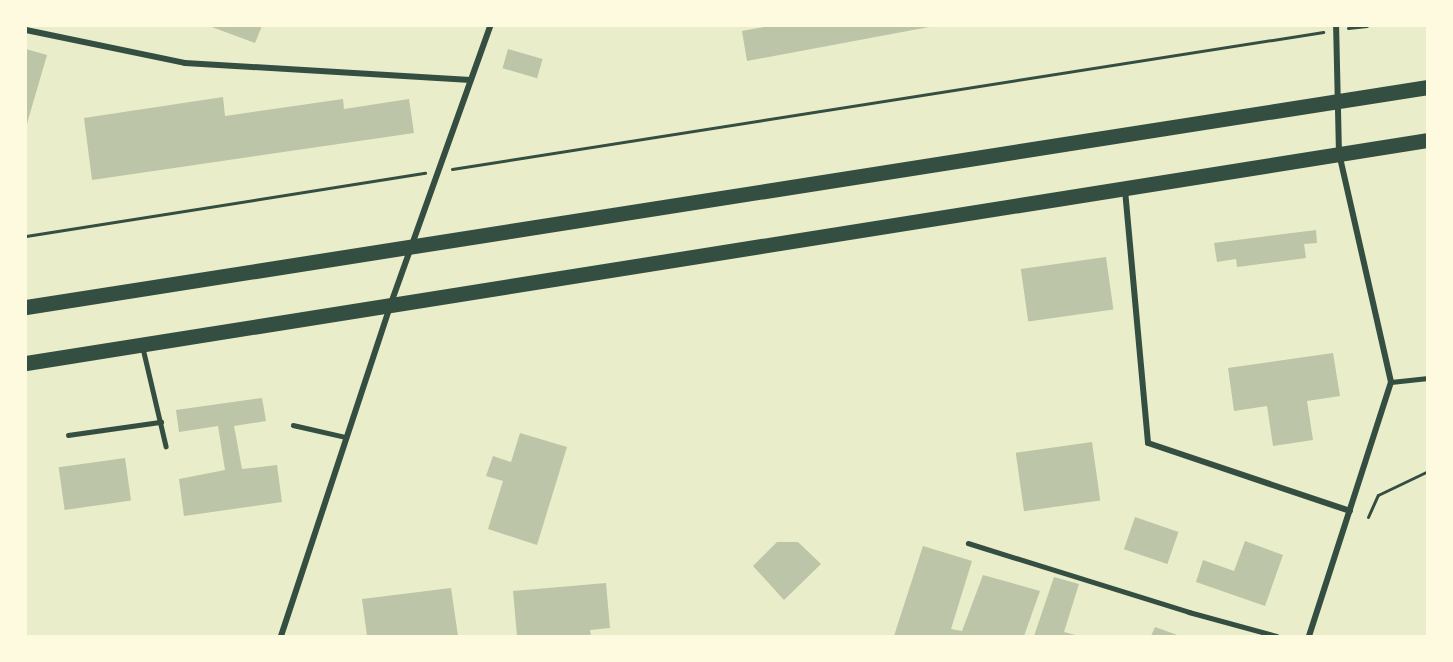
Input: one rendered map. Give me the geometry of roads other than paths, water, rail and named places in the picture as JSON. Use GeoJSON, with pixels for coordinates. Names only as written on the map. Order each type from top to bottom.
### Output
{"type":"FeatureCollection","features":[{"type":"Feature","properties":{"kind":"main road"},"geometry":{"type":"LineString","coordinates":[[26,307],[1428,87]]}},
{"type":"Feature","properties":{"kind":"main road"},"geometry":{"type":"LineString","coordinates":[[26,363],[1428,140]]}},
{"type":"Feature","properties":{"kind":"street"},"geometry":{"type":"LineString","coordinates":[[281,636],[390,306],[490,26]]}},
{"type":"Feature","properties":{"kind":"street"},"geometry":{"type":"LineString","coordinates":[[1310,636],[1391,382],[1339,154],[1336,28]]}},
{"type":"Feature","properties":{"kind":"street"},"geometry":{"type":"LineString","coordinates":[[26,30],[185,63],[471,80]]}},
{"type":"Feature","properties":{"kind":"street"},"geometry":{"type":"LineString","coordinates":[[1125,189],[1148,443],[1350,511]]}},
{"type":"Feature","properties":{"kind":"lane"},"geometry":{"type":"LineString","coordinates":[[143,345],[166,446]]}},
{"type":"Feature","properties":{"kind":"lane"},"geometry":{"type":"LineString","coordinates":[[1391,382],[1428,378]]}},
{"type":"Feature","properties":{"kind":"lane"},"geometry":{"type":"LineString","coordinates":[[68,435],[160,422]]}},
{"type":"Feature","properties":{"kind":"lane"},"geometry":{"type":"LineString","coordinates":[[293,425],[346,437]]}},
{"type":"Feature","properties":{"kind":"lane"},"geometry":{"type":"LineString","coordinates":[[968,543],[1189,612],[1277,636]]}}]}
